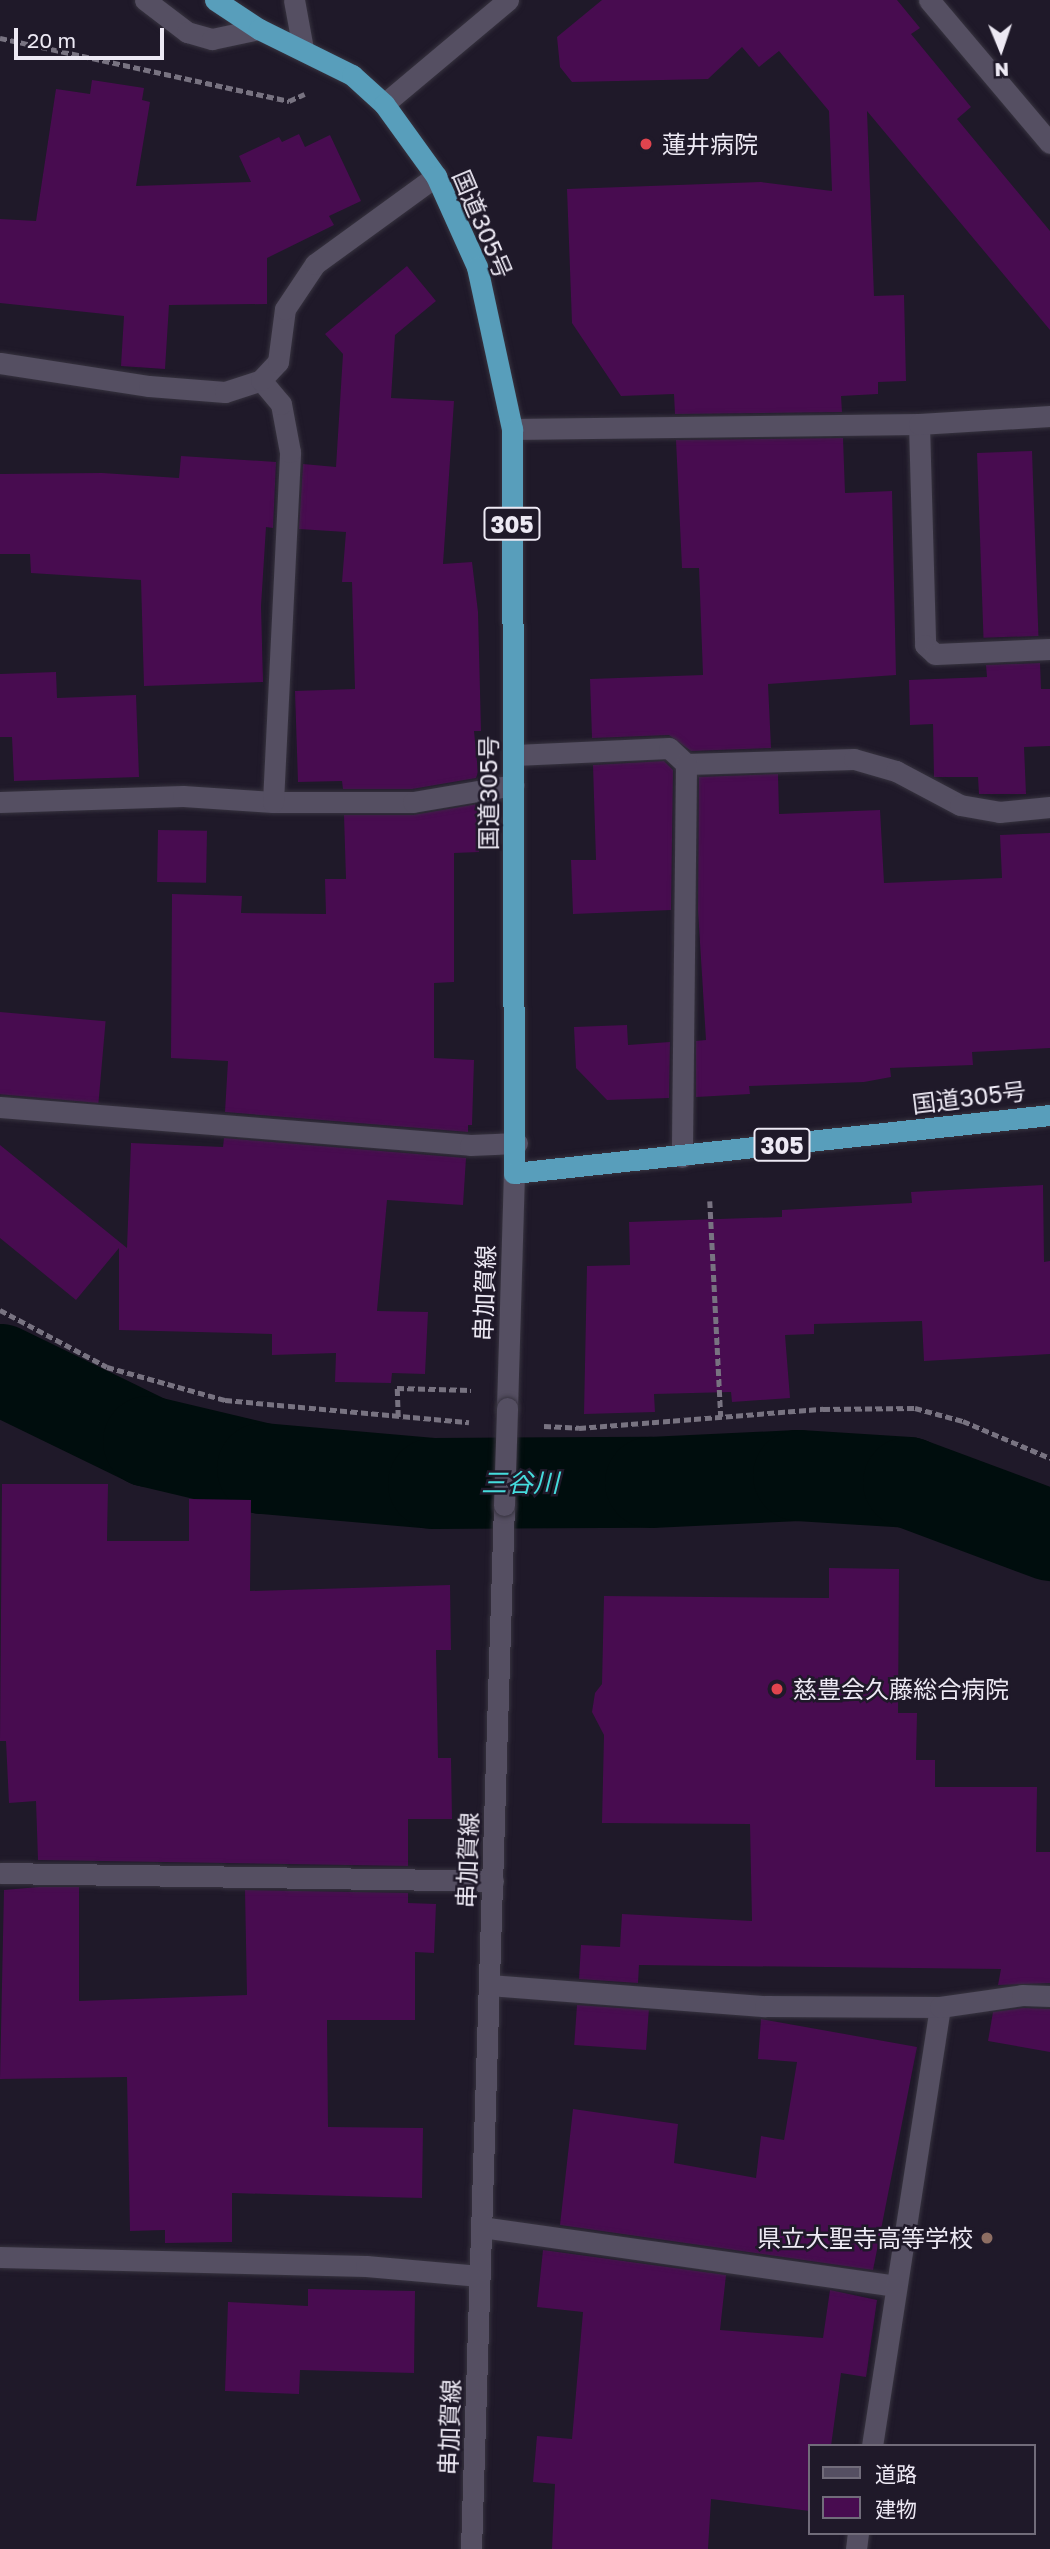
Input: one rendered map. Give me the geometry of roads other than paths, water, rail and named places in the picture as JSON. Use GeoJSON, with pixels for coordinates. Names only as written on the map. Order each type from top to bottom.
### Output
{"type":"FeatureCollection","features":[{"type":"Feature","properties":{"kind":"highway","name":"国道305号"},"geometry":{"type":"LineString","coordinates":[[215,0],[259,29],[352,75],[384,104],[436,176],[477,267],[512,429],[517,1143],[514,1173],[682,1157],[1050,1115]]}},
{"type":"Feature","properties":{"kind":"street"},"geometry":{"type":"LineString","coordinates":[[145,0],[187,32],[212,39],[259,29]]}},
{"type":"Feature","properties":{"kind":"street"},"geometry":{"type":"LineString","coordinates":[[294,0],[303,49]]}},
{"type":"Feature","properties":{"kind":"street"},"geometry":{"type":"LineString","coordinates":[[384,104],[508,0]]}},
{"type":"Feature","properties":{"kind":"street"},"geometry":{"type":"LineString","coordinates":[[929,0],[1050,143]]}},
{"type":"Feature","properties":{"kind":"street"},"geometry":{"type":"LineString","coordinates":[[0,363],[149,386],[225,392],[261,380],[278,362],[285,309],[315,264],[436,176]]}},
{"type":"Feature","properties":{"kind":"street"},"geometry":{"type":"LineString","coordinates":[[261,380],[281,404],[290,452],[274,802]]}},
{"type":"Feature","properties":{"kind":"street"},"geometry":{"type":"LineString","coordinates":[[512,429],[919,424],[1050,416]]}},
{"type":"Feature","properties":{"kind":"street"},"geometry":{"type":"LineString","coordinates":[[919,424],[925,645],[935,654],[1050,649]]}},
{"type":"Feature","properties":{"kind":"street"},"geometry":{"type":"LineString","coordinates":[[515,755],[669,748],[686,764],[854,760],[896,771],[960,805],[999,812],[1050,807]]}},
{"type":"Feature","properties":{"kind":"street"},"geometry":{"type":"LineString","coordinates":[[682,1157],[686,764]]}},
{"type":"Feature","properties":{"kind":"street"},"geometry":{"type":"LineString","coordinates":[[0,802],[183,796],[274,802],[413,802],[514,785]]}},
{"type":"Feature","properties":{"kind":"street"},"geometry":{"type":"LineString","coordinates":[[0,1107],[470,1145],[517,1143]]}},
{"type":"Feature","properties":{"kind":"street","name":"串加賀線"},"geometry":{"type":"LineString","coordinates":[[471,2549],[514,1173]]}},
{"type":"Feature","properties":{"kind":"street"},"geometry":{"type":"LineString","coordinates":[[0,1873],[492,1881]]}},
{"type":"Feature","properties":{"kind":"street"},"geometry":{"type":"LineString","coordinates":[[489,1984],[765,2006],[940,2007],[1022,1995],[1050,1996]]}},
{"type":"Feature","properties":{"kind":"street"},"geometry":{"type":"LineString","coordinates":[[872,2444],[940,2007]]}},
{"type":"Feature","properties":{"kind":"street"},"geometry":{"type":"LineString","coordinates":[[482,2227],[895,2286]]}},
{"type":"Feature","properties":{"kind":"street"},"geometry":{"type":"LineString","coordinates":[[0,2257],[366,2266],[480,2276]]}},
{"type":"Feature","properties":{"kind":"waterway","name":"三谷川"},"geometry":{"type":"LineString","coordinates":[[0,1369],[148,1441],[262,1468],[433,1483],[650,1482],[798,1475],[908,1482],[1050,1535]]}},
{"type":"Feature","properties":{"kind":"place","name":"蓮井病院"},"geometry":{"type":"Point","coordinates":[646,144]}},
{"type":"Feature","properties":{"kind":"place","name":"慈豊会久藤総合病院"},"geometry":{"type":"Point","coordinates":[777,1689]}},
{"type":"Feature","properties":{"kind":"place","name":"県立大聖寺高等学校"},"geometry":{"type":"Point","coordinates":[987,2238]}}]}
